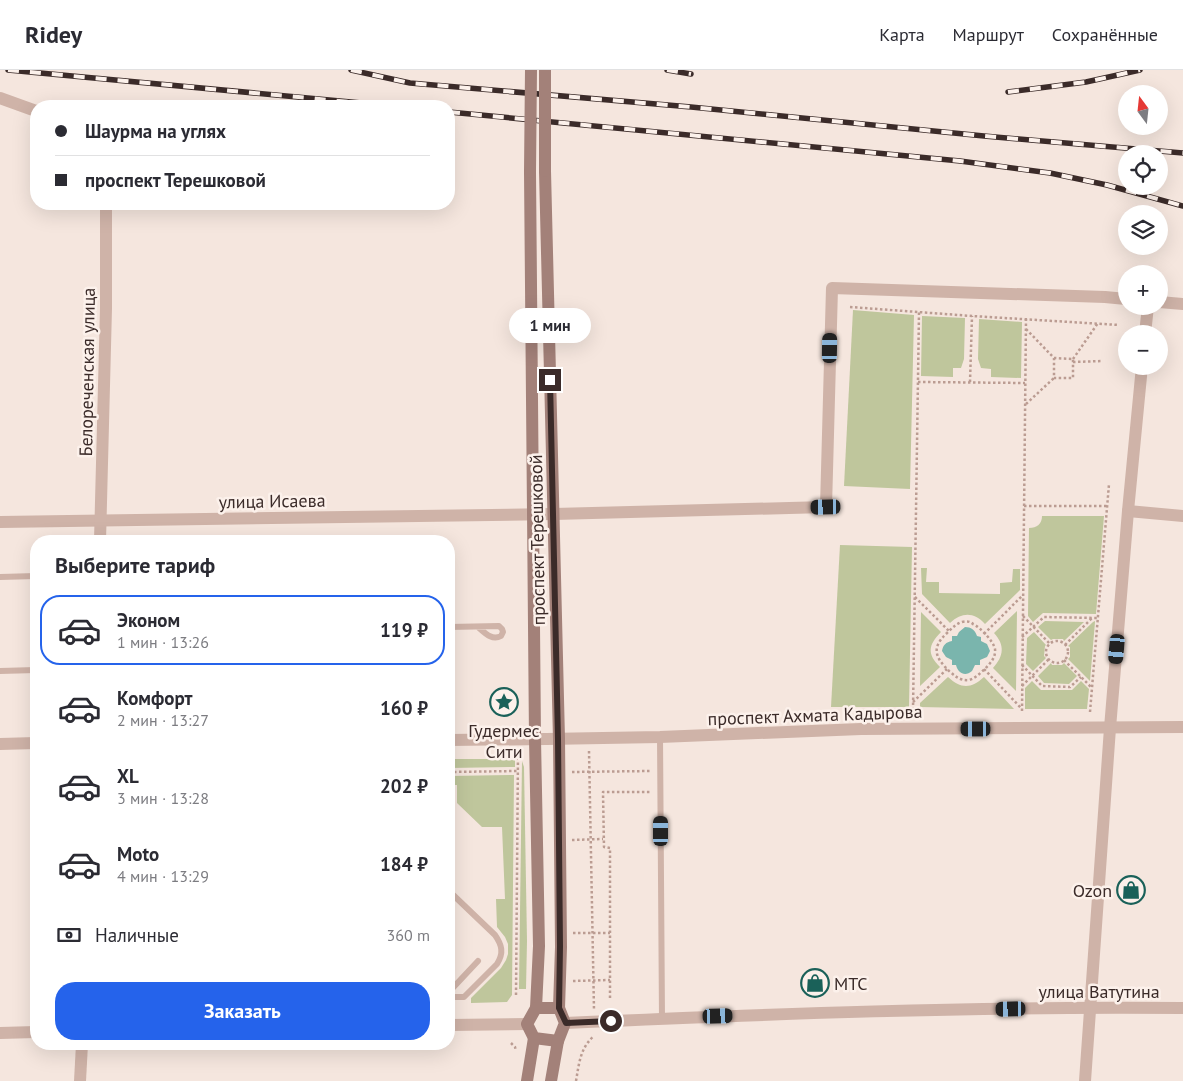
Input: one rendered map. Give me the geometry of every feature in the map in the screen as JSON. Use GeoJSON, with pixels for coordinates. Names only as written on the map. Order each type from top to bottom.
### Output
{"type":"FeatureCollection","features":[{"type":"Feature","properties":{"kind":"main road","name":"проспект Терешковой"},"geometry":{"type":"LineString","coordinates":[[531,70],[530,172],[544,514],[547,739],[536,1008]]}},
{"type":"Feature","properties":{"kind":"main road","name":"проспект Терешковой"},"geometry":{"type":"LineString","coordinates":[[545,70],[544,514],[547,739],[560,937],[559,1008]]}},
{"type":"Feature","properties":{"kind":"main road"},"geometry":{"type":"LineString","coordinates":[[527,1081],[534,1038],[527,1024],[536,1008],[559,1008],[566,1023],[558,1041],[551,1081]]}},
{"type":"Feature","properties":{"kind":"main road"},"geometry":{"type":"LineString","coordinates":[[534,1038],[558,1041]]}},
{"type":"Feature","properties":{"kind":"street"},"geometry":{"type":"LineString","coordinates":[[0,98],[30,109]]}},
{"type":"Feature","properties":{"kind":"street","name":"Белореченская улица"},"geometry":{"type":"LineString","coordinates":[[100,535],[106,308],[106,210]]}},
{"type":"Feature","properties":{"kind":"street","name":"улица Исаева"},"geometry":{"type":"LineString","coordinates":[[0,522],[544,514],[826,507],[832,288],[1118,298]]}},
{"type":"Feature","properties":{"kind":"street"},"geometry":{"type":"LineString","coordinates":[[1168,303],[1183,304]]}},
{"type":"Feature","properties":{"kind":"street"},"geometry":{"type":"LineString","coordinates":[[1085,1081],[1110,728],[1141,375]]}},
{"type":"Feature","properties":{"kind":"street"},"geometry":{"type":"LineString","coordinates":[[1128,511],[1183,516]]}},
{"type":"Feature","properties":{"kind":"street","name":"проспект Ахмата Кадырова"},"geometry":{"type":"LineString","coordinates":[[455,740],[660,737],[861,729],[1183,728]]}},
{"type":"Feature","properties":{"kind":"street"},"geometry":{"type":"LineString","coordinates":[[0,744],[30,743]]}},
{"type":"Feature","properties":{"kind":"street","name":"улица Ватутина"},"geometry":{"type":"LineString","coordinates":[[566,1023],[776,1014],[1090,1007],[1183,1008]]}},
{"type":"Feature","properties":{"kind":"street"},"geometry":{"type":"LineString","coordinates":[[455,1025],[527,1024]]}},
{"type":"Feature","properties":{"kind":"street"},"geometry":{"type":"LineString","coordinates":[[0,1033],[30,1032]]}},
{"type":"Feature","properties":{"kind":"street"},"geometry":{"type":"LineString","coordinates":[[80,1081],[82,1050]]}},
{"type":"Feature","properties":{"kind":"lane"},"geometry":{"type":"LineString","coordinates":[[0,577],[30,576]]}},
{"type":"Feature","properties":{"kind":"lane"},"geometry":{"type":"LineString","coordinates":[[455,628],[478,627]]}},
{"type":"Feature","properties":{"kind":"lane"},"geometry":{"type":"LineString","coordinates":[[0,671],[30,670]]}},
{"type":"Feature","properties":{"kind":"lane"},"geometry":{"type":"LineString","coordinates":[[660,737],[662,1019]]}},
{"type":"Feature","properties":{"kind":"lane"},"geometry":{"type":"LineString","coordinates":[[455,897],[495,935],[500,942],[502,951],[497,964],[464,997],[455,997]]}},
{"type":"Feature","properties":{"kind":"lane"},"geometry":{"type":"LineString","coordinates":[[455,986],[478,961]]}},
{"type":"Feature","properties":{"kind":"path"},"geometry":{"type":"LineString","coordinates":[[850,307],[1119,325]]}},
{"type":"Feature","properties":{"kind":"path"},"geometry":{"type":"LineString","coordinates":[[913,710],[918,312]]}},
{"type":"Feature","properties":{"kind":"path"},"geometry":{"type":"LineString","coordinates":[[970,382],[972,316]]}},
{"type":"Feature","properties":{"kind":"path"},"geometry":{"type":"LineString","coordinates":[[984,669],[1022,709],[1026,319]]}},
{"type":"Feature","properties":{"kind":"path"},"geometry":{"type":"LineString","coordinates":[[1025,405],[1054,378],[1073,378],[1073,360],[1098,323]]}},
{"type":"Feature","properties":{"kind":"path"},"geometry":{"type":"LineString","coordinates":[[1026,329],[1054,358],[1102,361]]}},
{"type":"Feature","properties":{"kind":"path"},"geometry":{"type":"LineString","coordinates":[[1054,358],[1054,378]]}},
{"type":"Feature","properties":{"kind":"path"},"geometry":{"type":"LineString","coordinates":[[918,382],[1025,383]]}},
{"type":"Feature","properties":{"kind":"path"},"geometry":{"type":"LineString","coordinates":[[1090,712],[1109,484]]}},
{"type":"Feature","properties":{"kind":"path"},"geometry":{"type":"LineString","coordinates":[[1024,506],[1107,506]]}},
{"type":"Feature","properties":{"kind":"path"},"geometry":{"type":"LineString","coordinates":[[984,634],[1023,595]]}},
{"type":"Feature","properties":{"kind":"path"},"geometry":{"type":"LineString","coordinates":[[915,597],[949,631]]}},
{"type":"Feature","properties":{"kind":"path"},"geometry":{"type":"LineString","coordinates":[[1023,615],[1050,644]]}},
{"type":"Feature","properties":{"kind":"path"},"geometry":{"type":"LineString","coordinates":[[1022,637],[1044,618],[1098,618]]}},
{"type":"Feature","properties":{"kind":"path"},"geometry":{"type":"LineString","coordinates":[[1065,645],[1092,618]]}},
{"type":"Feature","properties":{"kind":"path"},"geometry":{"type":"LineString","coordinates":[[966,621],[976,625],[984,634],[994,644],[994,659],[972,679],[964,680],[956,677],[937,657],[937,647],[941,639],[959,623],[966,621]]}},
{"type":"Feature","properties":{"kind":"path"},"geometry":{"type":"LineString","coordinates":[[1053,641],[1062,641],[1068,648],[1068,657],[1061,663],[1052,663],[1046,656],[1046,647],[1050,644],[1053,641]]}},
{"type":"Feature","properties":{"kind":"path"},"geometry":{"type":"LineString","coordinates":[[1022,686],[1049,659]]}},
{"type":"Feature","properties":{"kind":"path"},"geometry":{"type":"LineString","coordinates":[[1064,660],[1092,687]]}},
{"type":"Feature","properties":{"kind":"path"},"geometry":{"type":"LineString","coordinates":[[1022,665],[1042,686],[1070,687],[1081,677]]}},
{"type":"Feature","properties":{"kind":"path"},"geometry":{"type":"LineString","coordinates":[[914,702],[947,669]]}},
{"type":"Feature","properties":{"kind":"path"},"geometry":{"type":"LineString","coordinates":[[582,751],[598,751]]}},
{"type":"Feature","properties":{"kind":"path"},"geometry":{"type":"LineString","coordinates":[[588,751],[594,1011]]}},
{"type":"Feature","properties":{"kind":"path"},"geometry":{"type":"LineString","coordinates":[[516,995],[518,754]]}},
{"type":"Feature","properties":{"kind":"path"},"geometry":{"type":"LineString","coordinates":[[455,772],[518,771]]}},
{"type":"Feature","properties":{"kind":"path"},"geometry":{"type":"LineString","coordinates":[[572,772],[653,771],[653,778]]}},
{"type":"Feature","properties":{"kind":"path"},"geometry":{"type":"LineString","coordinates":[[610,998],[610,848],[604,847],[603,792],[653,792]]}},
{"type":"Feature","properties":{"kind":"path"},"geometry":{"type":"LineString","coordinates":[[572,840],[604,839]]}},
{"type":"Feature","properties":{"kind":"path"},"geometry":{"type":"LineString","coordinates":[[573,934],[610,933]]}},
{"type":"Feature","properties":{"kind":"path"},"geometry":{"type":"LineString","coordinates":[[573,981],[610,980]]}},
{"type":"Feature","properties":{"kind":"path"},"geometry":{"type":"LineString","coordinates":[[576,1081],[584,1048],[594,1036]]}},
{"type":"Feature","properties":{"kind":"path"},"geometry":{"type":"LineString","coordinates":[[511,1043],[515,1047],[516,1052]]}},
{"type":"Feature","properties":{"kind":"green space"},"geometry":{"type":"Polygon","coordinates":[[[853,310],[914,315],[910,489],[844,486],[853,310]]]}},
{"type":"Feature","properties":{"kind":"green space"},"geometry":{"type":"Polygon","coordinates":[[[922,316],[965,318],[964,359],[961,368],[953,368],[953,377],[921,376],[922,316]]]}},
{"type":"Feature","properties":{"kind":"green space"},"geometry":{"type":"Polygon","coordinates":[[[979,319],[1022,322],[1021,378],[991,377],[991,369],[981,368],[978,359],[979,319]]]}},
{"type":"Feature","properties":{"kind":"green space"},"geometry":{"type":"Polygon","coordinates":[[[1042,516],[1104,516],[1096,614],[1043,613],[1033,622],[1028,616],[1029,528],[1038,525],[1042,516]]]}},
{"type":"Feature","properties":{"kind":"green space"},"geometry":{"type":"Polygon","coordinates":[[[840,545],[912,547],[909,707],[831,707],[840,545]]]}},
{"type":"Feature","properties":{"kind":"green space"},"geometry":{"type":"Polygon","coordinates":[[[921,568],[927,568],[926,582],[939,582],[939,593],[1000,594],[1000,583],[1012,582],[1013,569],[1020,569],[1020,590],[985,624],[977,617],[968,615],[954,619],[950,623],[922,594],[921,568]]]}},
{"type":"Feature","properties":{"kind":"green space"},"geometry":{"type":"Polygon","coordinates":[[[1017,611],[1016,691],[993,668],[1002,650],[998,637],[994,633],[1017,611]]]}},
{"type":"Feature","properties":{"kind":"green space"},"geometry":{"type":"Polygon","coordinates":[[[921,612],[941,632],[934,641],[931,650],[933,658],[940,667],[920,686],[921,612]]]}},
{"type":"Feature","properties":{"kind":"green space"},"geometry":{"type":"Polygon","coordinates":[[[1045,621],[1084,622],[1064,641],[1063,639],[1051,640],[1038,627],[1045,621]]]}},
{"type":"Feature","properties":{"kind":"green space"},"geometry":{"type":"Polygon","coordinates":[[[1095,621],[1090,681],[1068,659],[1070,657],[1070,647],[1068,646],[1095,621]]]}},
{"type":"Feature","properties":{"kind":"green space"},"geometry":{"type":"Polygon","coordinates":[[[1034,632],[1046,645],[1044,656],[1046,658],[1033,671],[1026,664],[1027,638],[1034,632]]]}},
{"type":"Feature","properties":{"kind":"green space"},"geometry":{"type":"Polygon","coordinates":[[[1051,663],[1052,665],[1062,665],[1064,663],[1077,676],[1069,684],[1044,683],[1038,676],[1051,663]]]}},
{"type":"Feature","properties":{"kind":"green space"},"geometry":{"type":"Polygon","coordinates":[[[948,677],[957,684],[966,686],[975,684],[984,677],[1014,709],[920,707],[920,703],[948,677]]]}},
{"type":"Feature","properties":{"kind":"green space"},"geometry":{"type":"Polygon","coordinates":[[[1032,681],[1041,690],[1072,690],[1081,681],[1089,689],[1087,709],[1025,709],[1025,688],[1032,681]]]}},
{"type":"Feature","properties":{"kind":"green space"},"geometry":{"type":"Polygon","coordinates":[[[455,759],[515,759],[515,767],[455,768],[455,759]]]}},
{"type":"Feature","properties":{"kind":"green space"},"geometry":{"type":"Polygon","coordinates":[[[522,761],[524,767],[526,989],[519,989],[522,761]]]}},
{"type":"Feature","properties":{"kind":"green space"},"geometry":{"type":"Polygon","coordinates":[[[514,775],[512,995],[507,1002],[471,1003],[471,998],[501,968],[508,954],[508,944],[497,927],[496,899],[505,899],[502,827],[482,827],[457,803],[455,776],[514,775]]]}},
{"type":"Feature","properties":{"kind":"water"},"geometry":{"type":"Polygon","coordinates":[[[965,627],[972,629],[977,636],[981,637],[981,641],[987,644],[990,651],[987,657],[980,660],[980,665],[975,665],[972,671],[967,674],[960,672],[956,665],[952,665],[952,660],[946,657],[942,651],[945,644],[952,641],[952,636],[957,636],[965,627]]]}},
{"type":"Feature","properties":{"kind":"railway"},"geometry":{"type":"LineString","coordinates":[[8,70],[330,100]]}},
{"type":"Feature","properties":{"kind":"railway"},"geometry":{"type":"LineString","coordinates":[[351,70],[410,83],[1183,153]]}},
{"type":"Feature","properties":{"kind":"railway"},"geometry":{"type":"LineString","coordinates":[[667,70],[691,74]]}},
{"type":"Feature","properties":{"kind":"railway"},"geometry":{"type":"LineString","coordinates":[[1008,92],[1086,82],[1140,70]]}},
{"type":"Feature","properties":{"kind":"railway"},"geometry":{"type":"LineString","coordinates":[[455,113],[960,161],[1050,173],[1107,185],[1183,206]]}},
{"type":"Feature","properties":{"kind":"place","name":"Гудермес Сити"},"geometry":{"type":"Point","coordinates":[504,702]}},
{"type":"Feature","properties":{"kind":"place","name":"Ozon"},"geometry":{"type":"Point","coordinates":[1131,890]}},
{"type":"Feature","properties":{"kind":"place","name":"МТС"},"geometry":{"type":"Point","coordinates":[815,983]}},
{"type":"Feature","properties":{"kind":"route"},"geometry":{"type":"LineString","coordinates":[[550,380],[558,739],[559,1008],[566,1023],[611,1021]]}}]}
